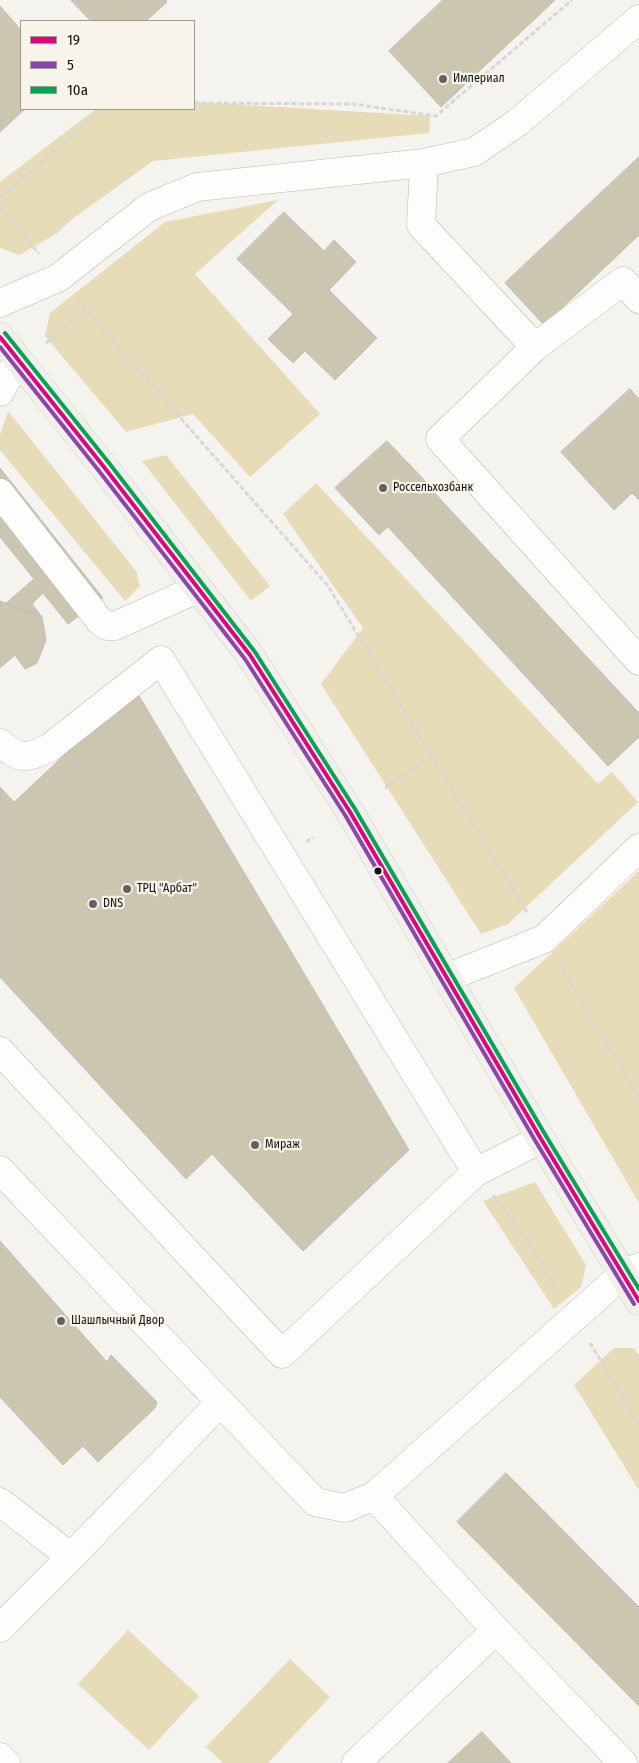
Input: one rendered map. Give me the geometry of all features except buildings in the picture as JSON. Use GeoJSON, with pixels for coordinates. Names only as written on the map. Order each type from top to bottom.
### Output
{"type":"FeatureCollection","features":[{"type":"Feature","properties":{"kind":"main road"},"geometry":{"type":"LineString","coordinates":[[0,337],[250,655],[341,798],[541,1139],[631,1270],[639,1301]]}},
{"type":"Feature","properties":{"kind":"street"},"geometry":{"type":"LineString","coordinates":[[0,303],[58,278],[149,207],[197,187],[424,163],[474,152],[517,123],[639,19]]}},
{"type":"Feature","properties":{"kind":"street"},"geometry":{"type":"LineString","coordinates":[[424,163],[422,225],[535,347]]}},
{"type":"Feature","properties":{"kind":"street"},"geometry":{"type":"LineString","coordinates":[[639,299],[623,282],[535,347],[440,439],[639,661]]}},
{"type":"Feature","properties":{"kind":"street"},"geometry":{"type":"LineString","coordinates":[[0,392],[17,360]]}},
{"type":"Feature","properties":{"kind":"street"},"geometry":{"type":"LineString","coordinates":[[0,493],[100,621],[107,626],[115,626],[197,589]]}},
{"type":"Feature","properties":{"kind":"street"},"geometry":{"type":"LineString","coordinates":[[0,743],[13,754],[31,757],[49,748],[161,660],[476,1172]]}},
{"type":"Feature","properties":{"kind":"street"},"geometry":{"type":"LineString","coordinates":[[446,978],[544,939],[639,848]]}},
{"type":"Feature","properties":{"kind":"street"},"geometry":{"type":"LineString","coordinates":[[0,1051],[282,1354],[476,1172],[541,1139]]}},
{"type":"Feature","properties":{"kind":"street"},"geometry":{"type":"LineString","coordinates":[[0,1170],[315,1502],[345,1508],[374,1496],[631,1270]]}},
{"type":"Feature","properties":{"kind":"street"},"geometry":{"type":"LineString","coordinates":[[0,1628],[72,1557],[220,1403]]}},
{"type":"Feature","properties":{"kind":"street"},"geometry":{"type":"LineString","coordinates":[[374,1496],[496,1630],[623,1763]]}},
{"type":"Feature","properties":{"kind":"street"},"geometry":{"type":"LineString","coordinates":[[0,1502],[72,1557]]}},
{"type":"Feature","properties":{"kind":"street"},"geometry":{"type":"LineString","coordinates":[[356,1763],[496,1630]]}},
{"type":"Feature","properties":{"kind":"street"},"geometry":{"type":"LineString","coordinates":[[0,1757],[6,1763]]}},
{"type":"Feature","properties":{"kind":"path"},"geometry":{"type":"LineString","coordinates":[[195,103],[353,104],[436,116],[572,0]]}},
{"type":"Feature","properties":{"kind":"path"},"geometry":{"type":"LineString","coordinates":[[0,198],[101,110]]}},
{"type":"Feature","properties":{"kind":"path"},"geometry":{"type":"LineString","coordinates":[[0,206],[42,257]]}},
{"type":"Feature","properties":{"kind":"path"},"geometry":{"type":"LineString","coordinates":[[75,298],[328,586],[639,1098]]}},
{"type":"Feature","properties":{"kind":"path"},"geometry":{"type":"LineString","coordinates":[[46,343],[85,309]]}},
{"type":"Feature","properties":{"kind":"path"},"geometry":{"type":"LineString","coordinates":[[385,788],[432,756]]}},
{"type":"Feature","properties":{"kind":"shaded area"},"geometry":{"type":"Polygon","coordinates":[[[195,102],[430,116],[429,133],[153,161],[71,220],[56,234],[19,255],[0,248],[0,182],[95,110],[195,110],[195,102]]]}},
{"type":"Feature","properties":{"kind":"shaded area"},"geometry":{"type":"Polygon","coordinates":[[[278,200],[195,274],[320,414],[250,477],[193,414],[126,432],[45,336],[50,313],[165,222],[278,200]]]}},
{"type":"Feature","properties":{"kind":"shaded area"},"geometry":{"type":"Polygon","coordinates":[[[8,411],[136,571],[140,586],[125,601],[0,450],[0,435],[8,411]]]}},
{"type":"Feature","properties":{"kind":"shaded area"},"geometry":{"type":"Polygon","coordinates":[[[166,455],[270,586],[251,601],[142,461],[166,455]]]}},
{"type":"Feature","properties":{"kind":"shaded area"},"geometry":{"type":"Polygon","coordinates":[[[316,483],[598,784],[612,772],[638,802],[508,924],[481,934],[321,684],[363,628],[283,514],[316,483]]]}},
{"type":"Feature","properties":{"kind":"shaded area"},"geometry":{"type":"Polygon","coordinates":[[[639,871],[639,1203],[514,988],[639,871]]]}},
{"type":"Feature","properties":{"kind":"shaded area"},"geometry":{"type":"Polygon","coordinates":[[[535,1182],[586,1265],[581,1287],[554,1309],[483,1201],[535,1182]]]}},
{"type":"Feature","properties":{"kind":"shaded area"},"geometry":{"type":"Polygon","coordinates":[[[614,1348],[634,1348],[639,1356],[639,1490],[574,1385],[614,1348]]]}},
{"type":"Feature","properties":{"kind":"shaded area"},"geometry":{"type":"Polygon","coordinates":[[[128,1630],[199,1696],[149,1750],[78,1684],[128,1630]]]}},
{"type":"Feature","properties":{"kind":"shaded area"},"geometry":{"type":"Polygon","coordinates":[[[290,1659],[330,1697],[268,1763],[223,1763],[206,1747],[290,1659]]]}},
{"type":"Feature","properties":{"kind":"transit line","name":"10а"},"geometry":{"type":"LineString","coordinates":[[5,333],[109,463],[255,652],[355,809],[546,1136],[639,1289]]}},
{"type":"Feature","properties":{"kind":"transit line","name":"19"},"geometry":{"type":"LineString","coordinates":[[0,337],[250,655],[350,812],[541,1139],[639,1301]]}},
{"type":"Feature","properties":{"kind":"transit line","name":"5"},"geometry":{"type":"LineString","coordinates":[[0,347],[245,659],[345,815],[536,1142],[634,1304]]}},
{"type":"Feature","properties":{"kind":"place","name":"Империал"},"geometry":{"type":"Point","coordinates":[443,79]}},
{"type":"Feature","properties":{"kind":"place","name":"Россельхозбанк"},"geometry":{"type":"Point","coordinates":[383,488]}},
{"type":"Feature","properties":{"kind":"place","name":"ТРЦ \"Арбат\""},"geometry":{"type":"Point","coordinates":[127,889]}},
{"type":"Feature","properties":{"kind":"place","name":"DNS"},"geometry":{"type":"Point","coordinates":[93,904]}},
{"type":"Feature","properties":{"kind":"place","name":"Мираж"},"geometry":{"type":"Point","coordinates":[255,1145]}},
{"type":"Feature","properties":{"kind":"place","name":"Шашлычный Двор"},"geometry":{"type":"Point","coordinates":[61,1321]}}]}
